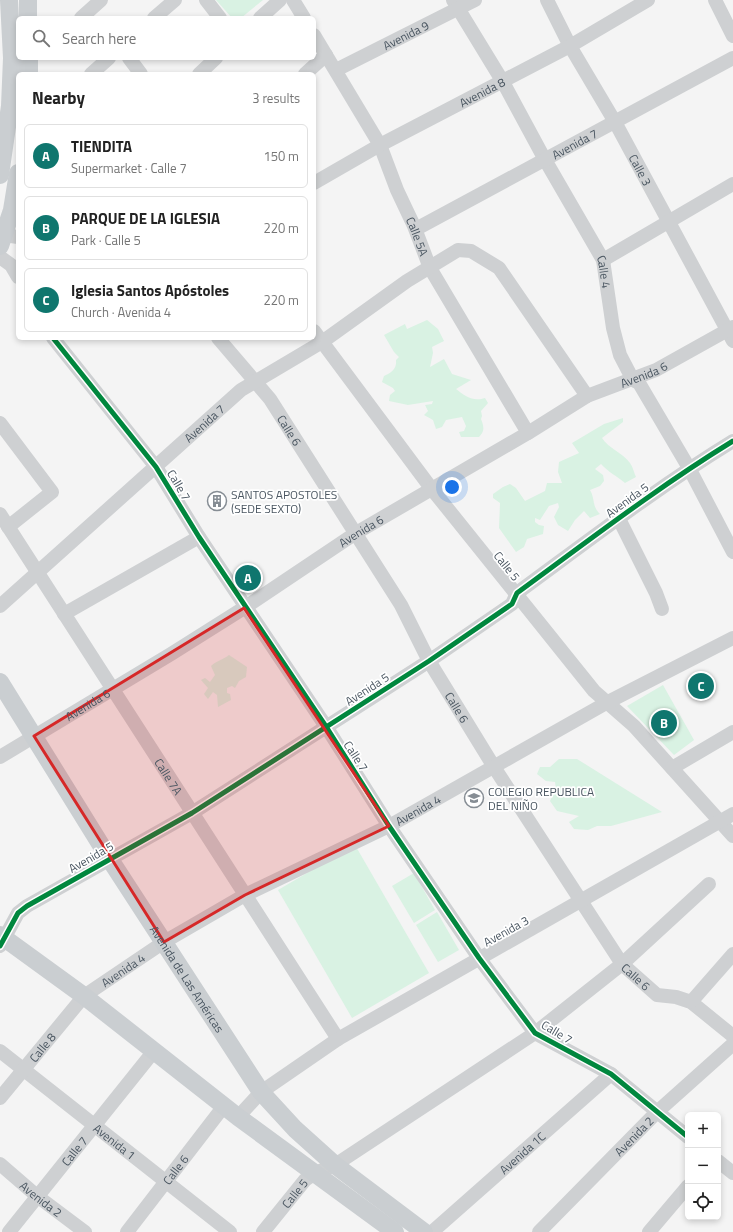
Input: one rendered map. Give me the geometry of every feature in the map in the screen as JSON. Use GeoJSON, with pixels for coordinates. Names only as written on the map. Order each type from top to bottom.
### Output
{"type":"FeatureCollection","features":[{"type":"Feature","properties":{"kind":"main road"},"geometry":{"type":"LineString","coordinates":[[0,175],[10,106],[12,58],[9,0]]}},
{"type":"Feature","properties":{"kind":"main road"},"geometry":{"type":"LineString","coordinates":[[28,0],[28,16]]}},
{"type":"Feature","properties":{"kind":"main road"},"geometry":{"type":"LineString","coordinates":[[7,239],[16,185]]}},
{"type":"Feature","properties":{"kind":"main road","name":"Avenida de Las Américas"},"geometry":{"type":"LineString","coordinates":[[0,682],[109,858],[261,1092],[295,1129],[335,1165],[424,1232]]}},
{"type":"Feature","properties":{"kind":"main road"},"geometry":{"type":"LineString","coordinates":[[2,940],[84,996],[238,1117],[395,1232]]}},
{"type":"Feature","properties":{"kind":"street"},"geometry":{"type":"LineString","coordinates":[[90,15],[101,0]]}},
{"type":"Feature","properties":{"kind":"street"},"geometry":{"type":"LineString","coordinates":[[156,16],[175,0]]}},
{"type":"Feature","properties":{"kind":"street"},"geometry":{"type":"LineString","coordinates":[[206,0],[218,16]]}},
{"type":"Feature","properties":{"kind":"street"},"geometry":{"type":"LineString","coordinates":[[262,16],[280,0]]}},
{"type":"Feature","properties":{"kind":"street"},"geometry":{"type":"LineString","coordinates":[[293,0],[303,16]]}},
{"type":"Feature","properties":{"kind":"street","name":"Avenida 9"},"geometry":{"type":"LineString","coordinates":[[336,70],[455,4],[475,0]]}},
{"type":"Feature","properties":{"kind":"street","name":"Calle 3"},"geometry":{"type":"LineString","coordinates":[[547,0],[570,46],[615,122],[731,333]]}},
{"type":"Feature","properties":{"kind":"street","name":"Avenida 8"},"geometry":{"type":"LineString","coordinates":[[316,182],[380,145],[570,46],[648,0]]}},
{"type":"Feature","properties":{"kind":"street"},"geometry":{"type":"LineString","coordinates":[[715,0],[733,36]]}},
{"type":"Feature","properties":{"kind":"street","name":"Calle 4"},"geometry":{"type":"LineString","coordinates":[[455,4],[503,82],[544,158],[603,260],[615,335],[620,355],[633,380],[639,384],[689,468],[733,552]]}},
{"type":"Feature","properties":{"kind":"street","name":"Calle 5A"},"geometry":{"type":"LineString","coordinates":[[316,38],[380,145],[397,190],[416,229],[430,268],[528,433]]}},
{"type":"Feature","properties":{"kind":"street"},"geometry":{"type":"LineString","coordinates":[[307,72],[326,55]]}},
{"type":"Feature","properties":{"kind":"street","name":"Avenida 7"},"geometry":{"type":"LineString","coordinates":[[416,229],[544,158],[615,122],[733,58]]}},
{"type":"Feature","properties":{"kind":"street"},"geometry":{"type":"LineString","coordinates":[[92,72],[107,60]]}},
{"type":"Feature","properties":{"kind":"street"},"geometry":{"type":"LineString","coordinates":[[131,60],[140,72]]}},
{"type":"Feature","properties":{"kind":"street"},"geometry":{"type":"LineString","coordinates":[[201,72],[214,60]]}},
{"type":"Feature","properties":{"kind":"street"},"geometry":{"type":"LineString","coordinates":[[603,260],[733,184]]}},
{"type":"Feature","properties":{"kind":"street","name":"Avenida 7"},"geometry":{"type":"LineString","coordinates":[[318,336],[458,250],[471,251],[499,268],[587,396]]}},
{"type":"Feature","properties":{"kind":"street"},"geometry":{"type":"LineString","coordinates":[[0,257],[11,266],[16,274]]}},
{"type":"Feature","properties":{"kind":"street","name":"Avenida 6"},"geometry":{"type":"LineString","coordinates":[[0,757],[113,690],[244,608],[356,533],[431,488],[528,433],[587,396],[633,380],[656,370],[731,333]]}},
{"type":"Feature","properties":{"kind":"street","name":"Calle 5"},"geometry":{"type":"LineString","coordinates":[[318,336],[431,488],[517,593],[594,691],[634,726],[718,822],[733,836]]}},
{"type":"Feature","properties":{"kind":"street","name":"Calle 7"},"geometry":{"type":"LineString","coordinates":[[55,340],[156,467],[244,608],[327,728],[390,826],[479,958],[535,1033],[611,1074],[685,1134]]}},
{"type":"Feature","properties":{"kind":"street","name":"Calle 6"},"geometry":{"type":"LineString","coordinates":[[220,340],[270,398],[401,605],[429,661],[494,767],[622,964],[657,995],[676,997],[691,1002],[733,1036]]}},
{"type":"Feature","properties":{"kind":"street","name":"Avenida 7"},"geometry":{"type":"LineString","coordinates":[[0,606],[241,390],[312,340]]}},
{"type":"Feature","properties":{"kind":"street"},"geometry":{"type":"LineString","coordinates":[[0,423],[52,492],[8,527]]}},
{"type":"Feature","properties":{"kind":"street","name":"Avenida 5"},"geometry":{"type":"LineString","coordinates":[[2,940],[15,918],[27,906],[109,858],[192,813],[327,728],[429,661],[512,604],[517,593],[689,468],[733,441]]}},
{"type":"Feature","properties":{"kind":"street","name":"Calle 7A"},"geometry":{"type":"LineString","coordinates":[[0,514],[338,1039]]}},
{"type":"Feature","properties":{"kind":"street"},"geometry":{"type":"LineString","coordinates":[[619,519],[656,593],[662,609]]}},
{"type":"Feature","properties":{"kind":"street"},"geometry":{"type":"LineString","coordinates":[[64,614],[199,538]]}},
{"type":"Feature","properties":{"kind":"street","name":"Avenida 4"},"geometry":{"type":"LineString","coordinates":[[84,996],[164,942],[245,895],[390,826],[608,702],[733,638]]}},
{"type":"Feature","properties":{"kind":"street"},"geometry":{"type":"LineString","coordinates":[[672,768],[733,732]]}},
{"type":"Feature","properties":{"kind":"street","name":"Avenida 3"},"geometry":{"type":"LineString","coordinates":[[238,1117],[261,1092],[338,1039],[733,814]]}},
{"type":"Feature","properties":{"kind":"street","name":"Calle 5"},"geometry":{"type":"LineString","coordinates":[[263,1232],[305,1180],[315,1173],[335,1165],[535,1033],[622,964],[709,884]]}},
{"type":"Feature","properties":{"kind":"street"},"geometry":{"type":"LineString","coordinates":[[691,1002],[733,954]]}},
{"type":"Feature","properties":{"kind":"street","name":"Calle 8"},"geometry":{"type":"LineString","coordinates":[[0,1098],[22,1069],[84,996]]}},
{"type":"Feature","properties":{"kind":"street","name":"Avenida 2"},"geometry":{"type":"LineString","coordinates":[[540,1232],[658,1112],[733,1044]]}},
{"type":"Feature","properties":{"kind":"street","name":"Avenida 1"},"geometry":{"type":"LineString","coordinates":[[0,1051],[164,1182],[230,1232]]}},
{"type":"Feature","properties":{"kind":"street","name":"Calle 7"},"geometry":{"type":"LineString","coordinates":[[9,1232],[154,1051]]}},
{"type":"Feature","properties":{"kind":"street","name":"Avenida 1C"},"geometry":{"type":"LineString","coordinates":[[432,1232],[611,1074]]}},
{"type":"Feature","properties":{"kind":"street","name":"Calle 6"},"geometry":{"type":"LineString","coordinates":[[127,1232],[224,1106]]}},
{"type":"Feature","properties":{"kind":"street"},"geometry":{"type":"LineString","coordinates":[[721,1163],[733,1173]]}},
{"type":"Feature","properties":{"kind":"street","name":"Avenida 2"},"geometry":{"type":"LineString","coordinates":[[0,1164],[37,1196],[85,1232]]}},
{"type":"Feature","properties":{"kind":"street"},"geometry":{"type":"LineString","coordinates":[[649,1232],[685,1190]]}},
{"type":"Feature","properties":{"kind":"highlighted area"},"geometry":{"type":"Polygon","coordinates":[[[244,608],[389,826],[245,895],[164,942],[34,736],[244,608]]]}},
{"type":"Feature","properties":{"kind":"green space"},"geometry":{"type":"Polygon","coordinates":[[[216,0],[263,0],[243,16],[230,16],[216,0]]]}},
{"type":"Feature","properties":{"kind":"green space"},"geometry":{"type":"Polygon","coordinates":[[[427,320],[438,329],[444,341],[432,347],[433,353],[430,367],[444,359],[452,374],[471,380],[456,389],[473,399],[485,398],[488,403],[481,411],[483,429],[479,437],[461,437],[459,432],[464,431],[466,426],[462,417],[446,420],[442,427],[436,429],[433,420],[424,415],[428,411],[425,405],[432,404],[433,401],[408,405],[389,401],[390,395],[395,391],[393,388],[382,382],[384,376],[391,372],[396,366],[396,360],[399,357],[394,352],[384,335],[405,324],[407,329],[427,320]]]}},
{"type":"Feature","properties":{"kind":"green space"},"geometry":{"type":"Polygon","coordinates":[[[623,418],[623,422],[602,438],[608,445],[627,459],[636,477],[625,483],[601,464],[595,469],[603,475],[604,481],[600,486],[590,490],[597,511],[600,514],[590,518],[584,511],[575,520],[568,531],[558,525],[554,517],[559,507],[558,503],[549,506],[540,520],[535,518],[535,522],[544,526],[543,534],[527,539],[524,547],[516,552],[499,528],[500,503],[493,498],[493,494],[510,484],[516,488],[525,501],[545,491],[547,483],[562,483],[558,472],[559,462],[579,453],[572,443],[604,424],[623,418]]]}},
{"type":"Feature","properties":{"kind":"green space"},"geometry":{"type":"Polygon","coordinates":[[[229,655],[247,667],[246,677],[239,681],[235,688],[232,686],[227,688],[227,693],[230,694],[231,700],[218,707],[217,695],[213,692],[208,699],[204,694],[208,688],[201,680],[205,678],[210,682],[215,675],[211,666],[229,655]]]}},
{"type":"Feature","properties":{"kind":"green space"},"geometry":{"type":"Polygon","coordinates":[[[663,685],[694,740],[674,755],[627,706],[663,685]]]}},
{"type":"Feature","properties":{"kind":"green space"},"geometry":{"type":"Polygon","coordinates":[[[559,759],[577,759],[662,812],[611,826],[597,826],[588,830],[574,829],[569,822],[579,816],[557,811],[550,801],[556,789],[555,782],[546,781],[537,774],[540,767],[550,767],[559,759]]]}},
{"type":"Feature","properties":{"kind":"green space"},"geometry":{"type":"Polygon","coordinates":[[[355,845],[429,973],[352,1018],[278,890],[355,845]]]}},
{"type":"Feature","properties":{"kind":"green space"},"geometry":{"type":"Polygon","coordinates":[[[414,873],[435,910],[414,923],[392,886],[414,873]]]}},
{"type":"Feature","properties":{"kind":"green space"},"geometry":{"type":"Polygon","coordinates":[[[437,912],[459,950],[438,962],[416,925],[437,912]]]}},
{"type":"Feature","properties":{"kind":"cycle path"},"geometry":{"type":"LineString","coordinates":[[55,340],[156,467],[199,537],[327,728],[389,826],[479,958],[535,1033],[611,1074],[685,1135]]}},
{"type":"Feature","properties":{"kind":"cycle path"},"geometry":{"type":"LineString","coordinates":[[0,946],[18,913],[27,906],[192,813],[429,661],[512,604],[517,593],[624,515],[733,441]]}},
{"type":"Feature","properties":{"kind":"place","name":"SANTOS APOSTOLES (SEDE SEXTO)"},"geometry":{"type":"Point","coordinates":[217,501]}},
{"type":"Feature","properties":{"kind":"place","name":"TIENDITA"},"geometry":{"type":"Point","coordinates":[248,578]}},
{"type":"Feature","properties":{"kind":"place","name":"Iglesia Santos Apóstoles"},"geometry":{"type":"Point","coordinates":[701,686]}},
{"type":"Feature","properties":{"kind":"place","name":"PARQUE DE LA IGLESIA"},"geometry":{"type":"Point","coordinates":[664,723]}},
{"type":"Feature","properties":{"kind":"place","name":"COLEGIO REPUBLICA DEL NIÑO"},"geometry":{"type":"Point","coordinates":[474,798]}}]}
